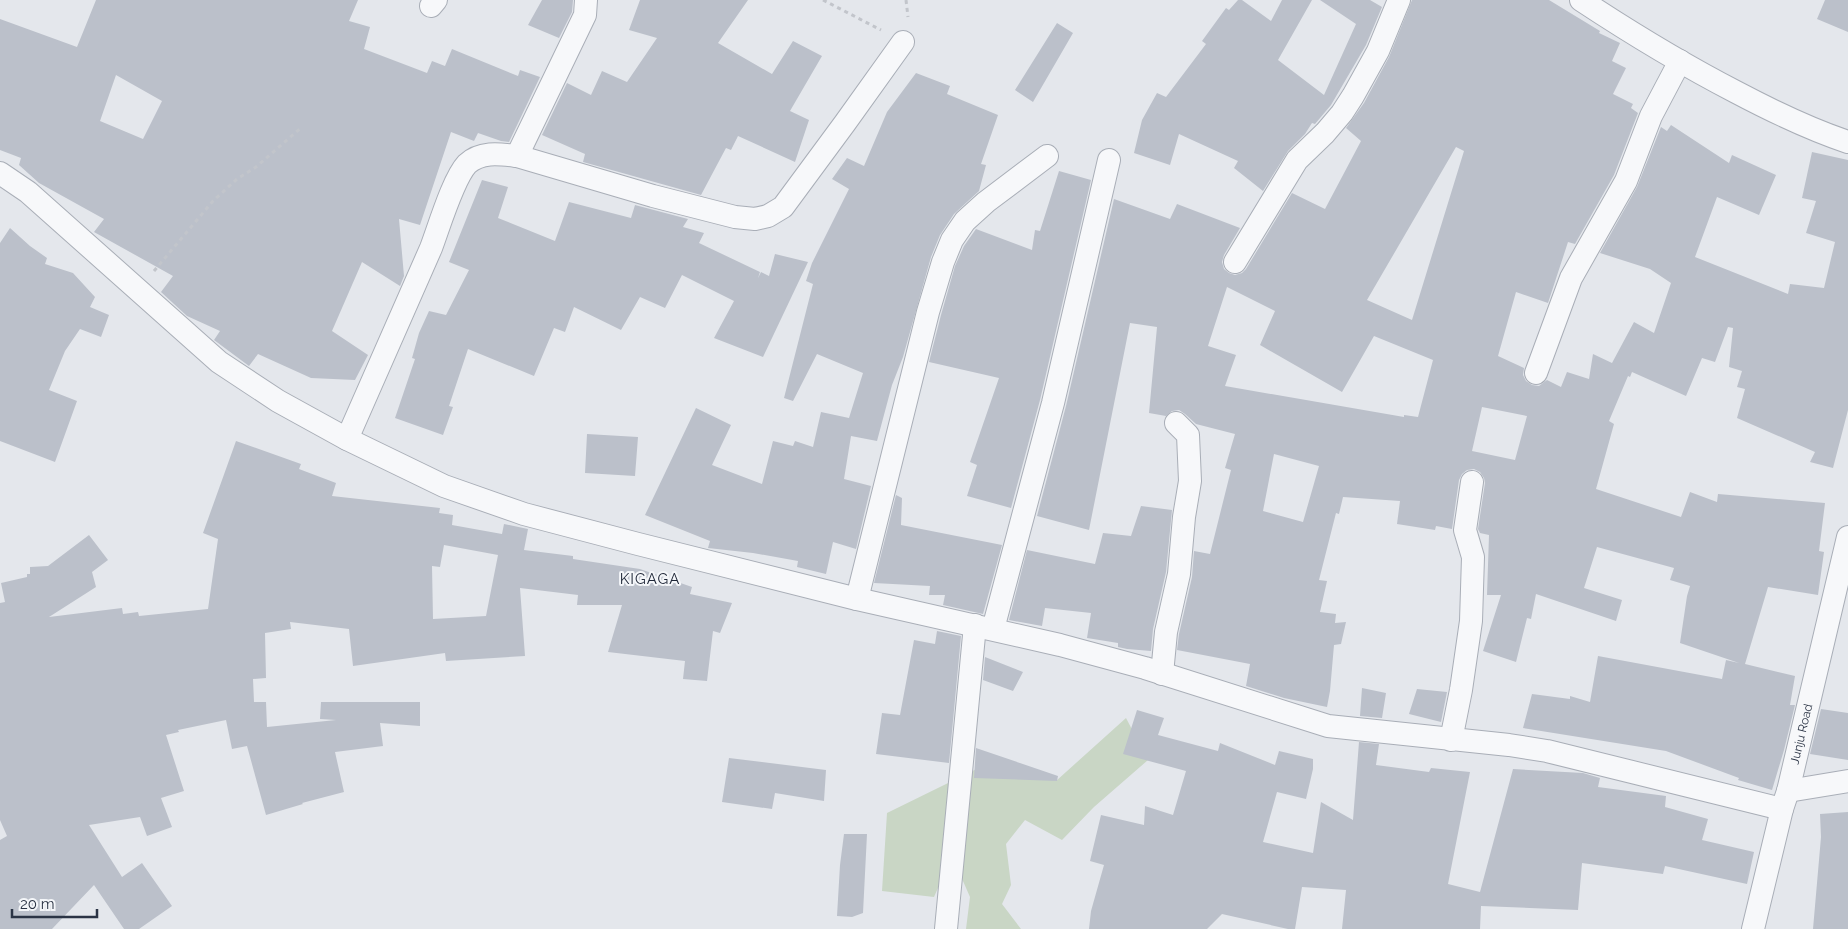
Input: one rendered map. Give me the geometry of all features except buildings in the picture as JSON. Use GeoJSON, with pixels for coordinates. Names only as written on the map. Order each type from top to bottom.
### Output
{"type":"FeatureCollection","features":[{"type":"Feature","properties":{"kind":"street"},"geometry":{"type":"LineString","coordinates":[[518,156],[586,16],[586,0]]}},
{"type":"Feature","properties":{"kind":"street"},"geometry":{"type":"LineString","coordinates":[[1235,262],[1297,160],[1325,133],[1353,96],[1378,51],[1399,0]]}},
{"type":"Feature","properties":{"kind":"street"},"geometry":{"type":"LineString","coordinates":[[1580,0],[1680,61],[1784,117],[1848,142]]}},
{"type":"Feature","properties":{"kind":"street"},"geometry":{"type":"LineString","coordinates":[[346,440],[432,246],[457,179],[467,164],[481,155],[518,156],[653,196],[735,217],[755,219],[768,216],[783,207],[903,42]]}},
{"type":"Feature","properties":{"kind":"street"},"geometry":{"type":"LineString","coordinates":[[1536,373],[1571,278],[1626,181],[1651,116],[1680,61]]}},
{"type":"Feature","properties":{"kind":"street"},"geometry":{"type":"LineString","coordinates":[[857,599],[928,312],[943,262],[952,240],[965,220],[1047,156]]}},
{"type":"Feature","properties":{"kind":"street"},"geometry":{"type":"LineString","coordinates":[[946,929],[984,627],[1053,403],[1109,160]]}},
{"type":"Feature","properties":{"kind":"street"},"geometry":{"type":"LineString","coordinates":[[0,174],[28,192],[219,362],[278,401],[346,440],[444,486],[524,514],[857,599],[1060,645],[1162,674],[1328,726],[1509,745],[1547,751],[1785,800],[1848,781]]}},
{"type":"Feature","properties":{"kind":"street"},"geometry":{"type":"LineString","coordinates":[[1162,674],[1166,632],[1179,574],[1184,517],[1190,481],[1188,434],[1176,423]]}},
{"type":"Feature","properties":{"kind":"street"},"geometry":{"type":"LineString","coordinates":[[1451,740],[1461,690],[1471,621],[1473,557],[1465,530],[1472,482]]}},
{"type":"Feature","properties":{"kind":"street","name":"Junju Road"},"geometry":{"type":"LineString","coordinates":[[1754,929],[1848,537]]}},
{"type":"Feature","properties":{"kind":"path"},"geometry":{"type":"LineString","coordinates":[[823,0],[903,42]]}},
{"type":"Feature","properties":{"kind":"path"},"geometry":{"type":"LineString","coordinates":[[139,292],[165,257],[213,202],[237,179],[256,167],[302,127]]}},
{"type":"Feature","properties":{"kind":"green space"},"geometry":{"type":"Polygon","coordinates":[[[1126,718],[1148,760],[1094,807],[1062,840],[1025,820],[1006,844],[1011,885],[1002,904],[1021,929],[966,929],[970,897],[952,856],[934,897],[882,891],[887,813],[997,759],[1056,781],[1126,718]]]}},
{"type":"Feature","properties":{"kind":"district","name":"KIGAGA"},"geometry":{"type":"Point","coordinates":[650,579]}}]}
